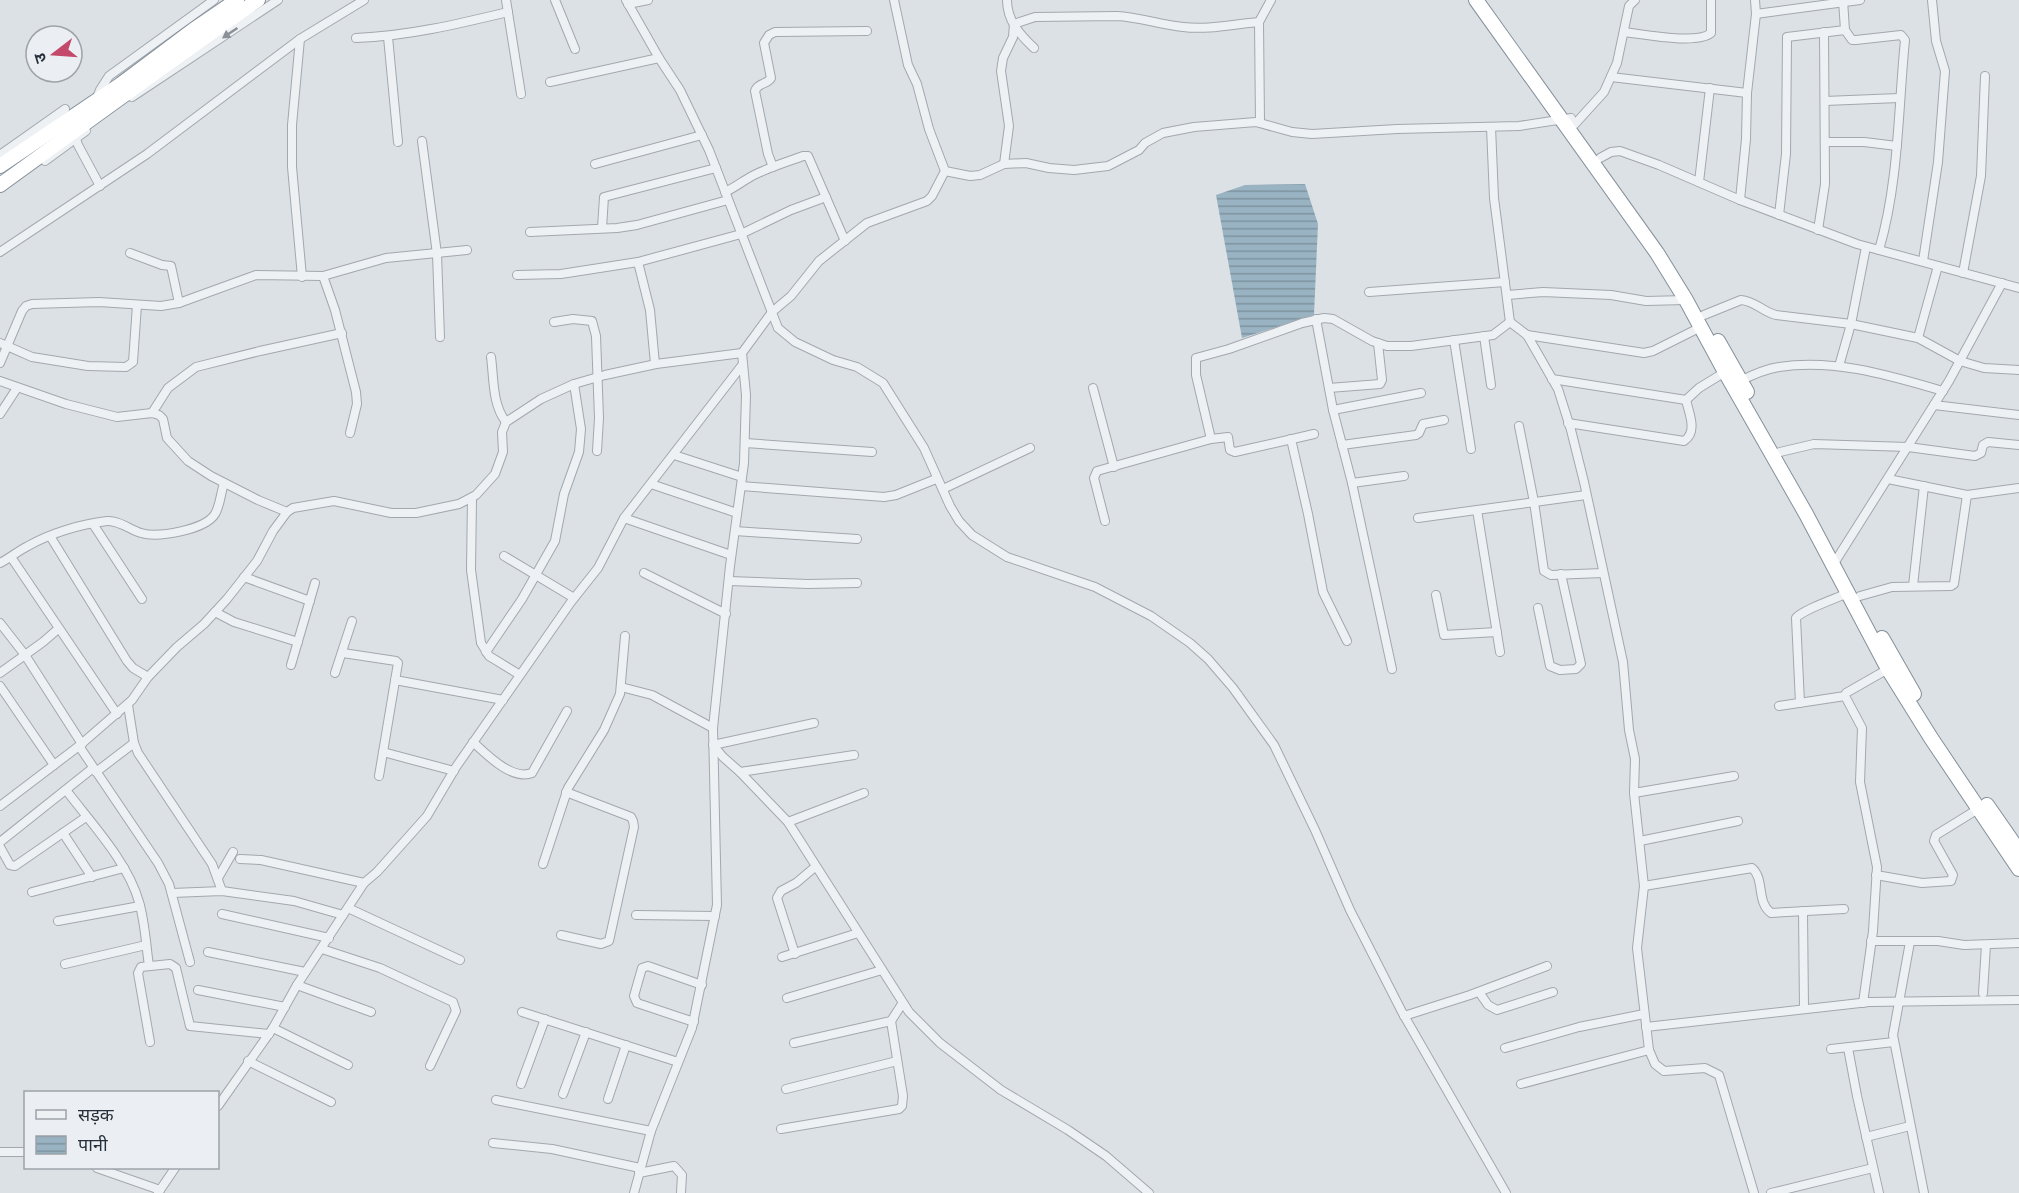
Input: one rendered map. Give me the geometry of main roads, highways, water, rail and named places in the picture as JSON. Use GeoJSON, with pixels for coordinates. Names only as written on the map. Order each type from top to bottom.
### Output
{"type":"FeatureCollection","features":[{"type":"Feature","properties":{"kind":"highway"},"geometry":{"type":"LineString","coordinates":[[0,185],[75,136],[151,68],[237,0]]}},
{"type":"Feature","properties":{"kind":"highway"},"geometry":{"type":"LineString","coordinates":[[0,166],[95,102],[258,0]]}},
{"type":"Feature","properties":{"kind":"highway"},"geometry":{"type":"LineString","coordinates":[[1476,0],[1600,158],[1651,229],[1702,321],[1740,381],[1780,452],[1854,594],[1928,716],[2019,851]]}},
{"type":"Feature","properties":{"kind":"highway"},"geometry":{"type":"LineString","coordinates":[[1486,0],[1569,120],[1702,321],[1725,372],[1836,560]]}},
{"type":"Feature","properties":{"kind":"highway"},"geometry":{"type":"LineString","coordinates":[[1854,594],[1888,669],[1931,738],[2019,869]]}},
{"type":"Feature","properties":{"kind":"water"},"geometry":{"type":"Polygon","coordinates":[[[1305,184],[1318,224],[1314,315],[1242,338],[1216,195],[1245,185],[1305,184]]]}}]}
